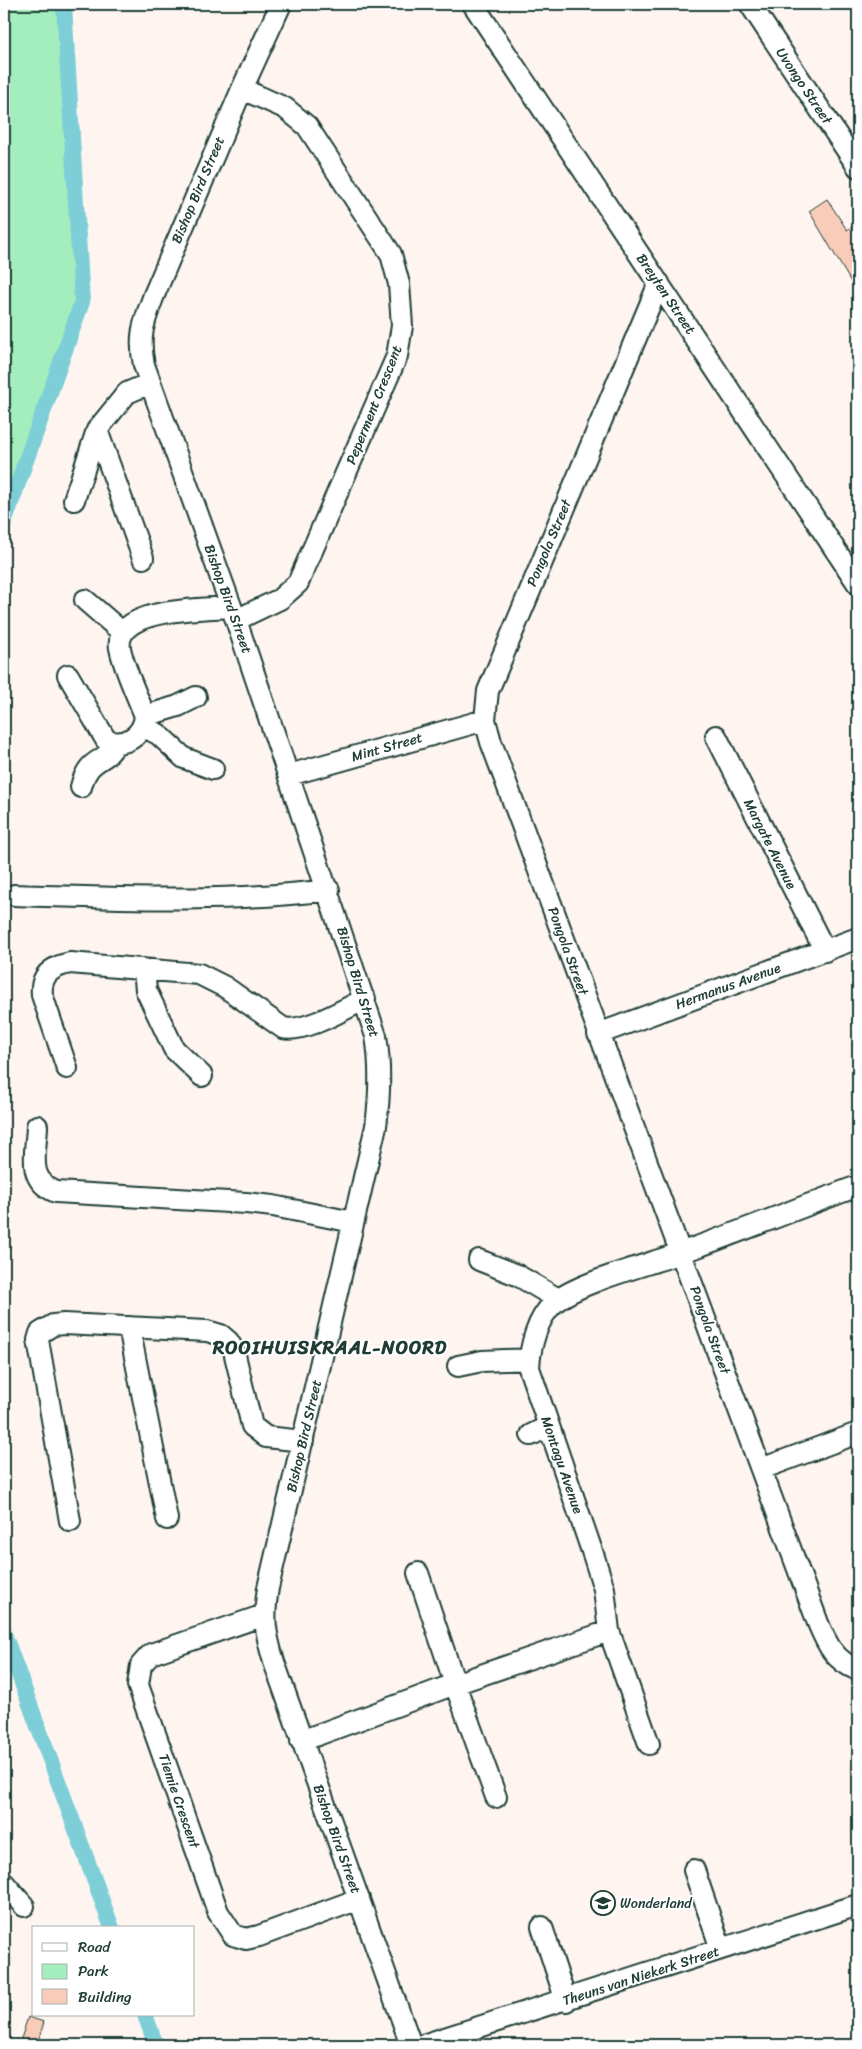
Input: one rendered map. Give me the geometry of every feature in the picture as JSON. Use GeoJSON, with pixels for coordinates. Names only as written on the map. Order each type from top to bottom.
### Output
{"type":"FeatureCollection","features":[{"type":"Feature","properties":{"kind":"street","name":"Bishop Bird Street"},"geometry":{"type":"LineString","coordinates":[[281,4],[242,89],[143,324],[140,346],[150,383],[233,613],[329,890],[376,1036],[380,1062],[380,1092],[376,1126],[264,1615],[266,1635],[301,1741],[411,2045]]}},
{"type":"Feature","properties":{"kind":"street","name":"Breyten Street"},"geometry":{"type":"LineString","coordinates":[[473,4],[858,584]]}},
{"type":"Feature","properties":{"kind":"street","name":"Uvongo Street"},"geometry":{"type":"LineString","coordinates":[[750,4],[858,167]]}},
{"type":"Feature","properties":{"kind":"street","name":"Peperment Crescent"},"geometry":{"type":"LineString","coordinates":[[233,613],[280,599],[298,583],[397,356],[402,326],[399,284],[391,254],[307,126],[285,108],[242,89]]}},
{"type":"Feature","properties":{"kind":"street","name":"Pongola Street"},"geometry":{"type":"LineString","coordinates":[[659,283],[488,691],[485,720],[491,742],[598,1034],[818,1622],[827,1644],[837,1658],[858,1670]]}},
{"type":"Feature","properties":{"kind":"street"},"geometry":{"type":"LineString","coordinates":[[74,500],[97,430],[127,393],[150,383]]}},
{"type":"Feature","properties":{"kind":"street"},"geometry":{"type":"LineString","coordinates":[[97,430],[143,558]]}},
{"type":"Feature","properties":{"kind":"street"},"geometry":{"type":"LineString","coordinates":[[85,600],[123,633]]}},
{"type":"Feature","properties":{"kind":"street"},"geometry":{"type":"LineString","coordinates":[[213,769],[184,758],[144,722],[120,646],[123,633],[130,624],[153,614],[233,613]]}},
{"type":"Feature","properties":{"kind":"street"},"geometry":{"type":"LineString","coordinates":[[68,675],[98,730],[106,740],[115,744],[126,742],[137,735],[144,722],[196,697]]}},
{"type":"Feature","properties":{"kind":"street","name":"Mint Street"},"geometry":{"type":"LineString","coordinates":[[289,775],[485,720]]}},
{"type":"Feature","properties":{"kind":"street","name":"Margate Avenue"},"geometry":{"type":"LineString","coordinates":[[716,736],[825,951]]}},
{"type":"Feature","properties":{"kind":"street"},"geometry":{"type":"LineString","coordinates":[[81,787],[89,766],[112,751],[115,744]]}},
{"type":"Feature","properties":{"kind":"street"},"geometry":{"type":"LineString","coordinates":[[14,895],[137,899],[276,895],[329,890]]}},
{"type":"Feature","properties":{"kind":"street","name":"Hermanus Avenue"},"geometry":{"type":"LineString","coordinates":[[598,1034],[858,938]]}},
{"type":"Feature","properties":{"kind":"street"},"geometry":{"type":"LineString","coordinates":[[67,1068],[42,995],[41,986],[44,976],[58,965],[70,963],[199,974],[208,978],[282,1028],[288,1029],[300,1028],[365,999]]}},
{"type":"Feature","properties":{"kind":"street"},"geometry":{"type":"LineString","coordinates":[[144,969],[146,990],[174,1049],[202,1076]]}},
{"type":"Feature","properties":{"kind":"street"},"geometry":{"type":"LineString","coordinates":[[37,1126],[35,1172],[45,1187],[56,1192],[246,1203],[291,1209],[353,1222]]}},
{"type":"Feature","properties":{"kind":"street","name":"Montagu Avenue"},"geometry":{"type":"LineString","coordinates":[[650,1744],[609,1631],[604,1589],[529,1368],[530,1349],[538,1329],[552,1305],[572,1291],[858,1186]]}},
{"type":"Feature","properties":{"kind":"street"},"geometry":{"type":"LineString","coordinates":[[479,1260],[517,1275],[558,1299]]}},
{"type":"Feature","properties":{"kind":"street"},"geometry":{"type":"LineString","coordinates":[[70,1521],[38,1340],[40,1333],[53,1325],[206,1331],[221,1335],[228,1341],[234,1351],[252,1426],[266,1437],[303,1441]]}},
{"type":"Feature","properties":{"kind":"street"},"geometry":{"type":"LineString","coordinates":[[129,1327],[168,1519]]}},
{"type":"Feature","properties":{"kind":"street"},"geometry":{"type":"LineString","coordinates":[[458,1366],[482,1361],[529,1359]]}},
{"type":"Feature","properties":{"kind":"street"},"geometry":{"type":"LineString","coordinates":[[531,1435],[549,1426]]}},
{"type":"Feature","properties":{"kind":"street"},"geometry":{"type":"LineString","coordinates":[[761,1470],[858,1433]]}},
{"type":"Feature","properties":{"kind":"street"},"geometry":{"type":"LineString","coordinates":[[418,1574],[496,1797]]}},
{"type":"Feature","properties":{"kind":"street","name":"Tiemie Crescent"},"geometry":{"type":"LineString","coordinates":[[264,1615],[151,1654],[141,1665],[138,1685],[218,1912],[233,1935],[246,1939],[259,1936],[359,1899]]}},
{"type":"Feature","properties":{"kind":"street"},"geometry":{"type":"LineString","coordinates":[[301,1741],[455,1684],[609,1631]]}},
{"type":"Feature","properties":{"kind":"street"},"geometry":{"type":"LineString","coordinates":[[694,1870],[721,1949]]}},
{"type":"Feature","properties":{"kind":"street"},"geometry":{"type":"LineString","coordinates":[[4,1883],[24,1906]]}},
{"type":"Feature","properties":{"kind":"street","name":"Theuns van Niekerk Street"},"geometry":{"type":"LineString","coordinates":[[423,2045],[566,2001],[858,1905]]}},
{"type":"Feature","properties":{"kind":"street"},"geometry":{"type":"LineString","coordinates":[[542,1927],[566,2001]]}},
{"type":"Feature","properties":{"kind":"green space"},"geometry":{"type":"Polygon","coordinates":[[[4,4],[64,4],[82,302],[4,523],[4,4]]]}},
{"type":"Feature","properties":{"kind":"building"},"geometry":{"type":"Polygon","coordinates":[[[827,199],[847,230],[858,223],[858,294],[809,211],[827,199]]]}},
{"type":"Feature","properties":{"kind":"building"},"geometry":{"type":"Polygon","coordinates":[[[28,2017],[44,2022],[37,2045],[19,2045],[28,2017]]]}},
{"type":"Feature","properties":{"kind":"waterway"},"geometry":{"type":"LineString","coordinates":[[4,523],[82,302],[64,4]]}},
{"type":"Feature","properties":{"kind":"waterway"},"geometry":{"type":"LineString","coordinates":[[4,1634],[111,1926]]}},
{"type":"Feature","properties":{"kind":"waterway"},"geometry":{"type":"LineString","coordinates":[[145,2016],[156,2045]]}},
{"type":"Feature","properties":{"kind":"place","name":"Wonderland"},"geometry":{"type":"Point","coordinates":[603,1903]}},
{"type":"Feature","properties":{"kind":"district","name":"ROOIHUISKRAAL-NOORD"},"geometry":{"type":"Point","coordinates":[330,1347]}}]}
